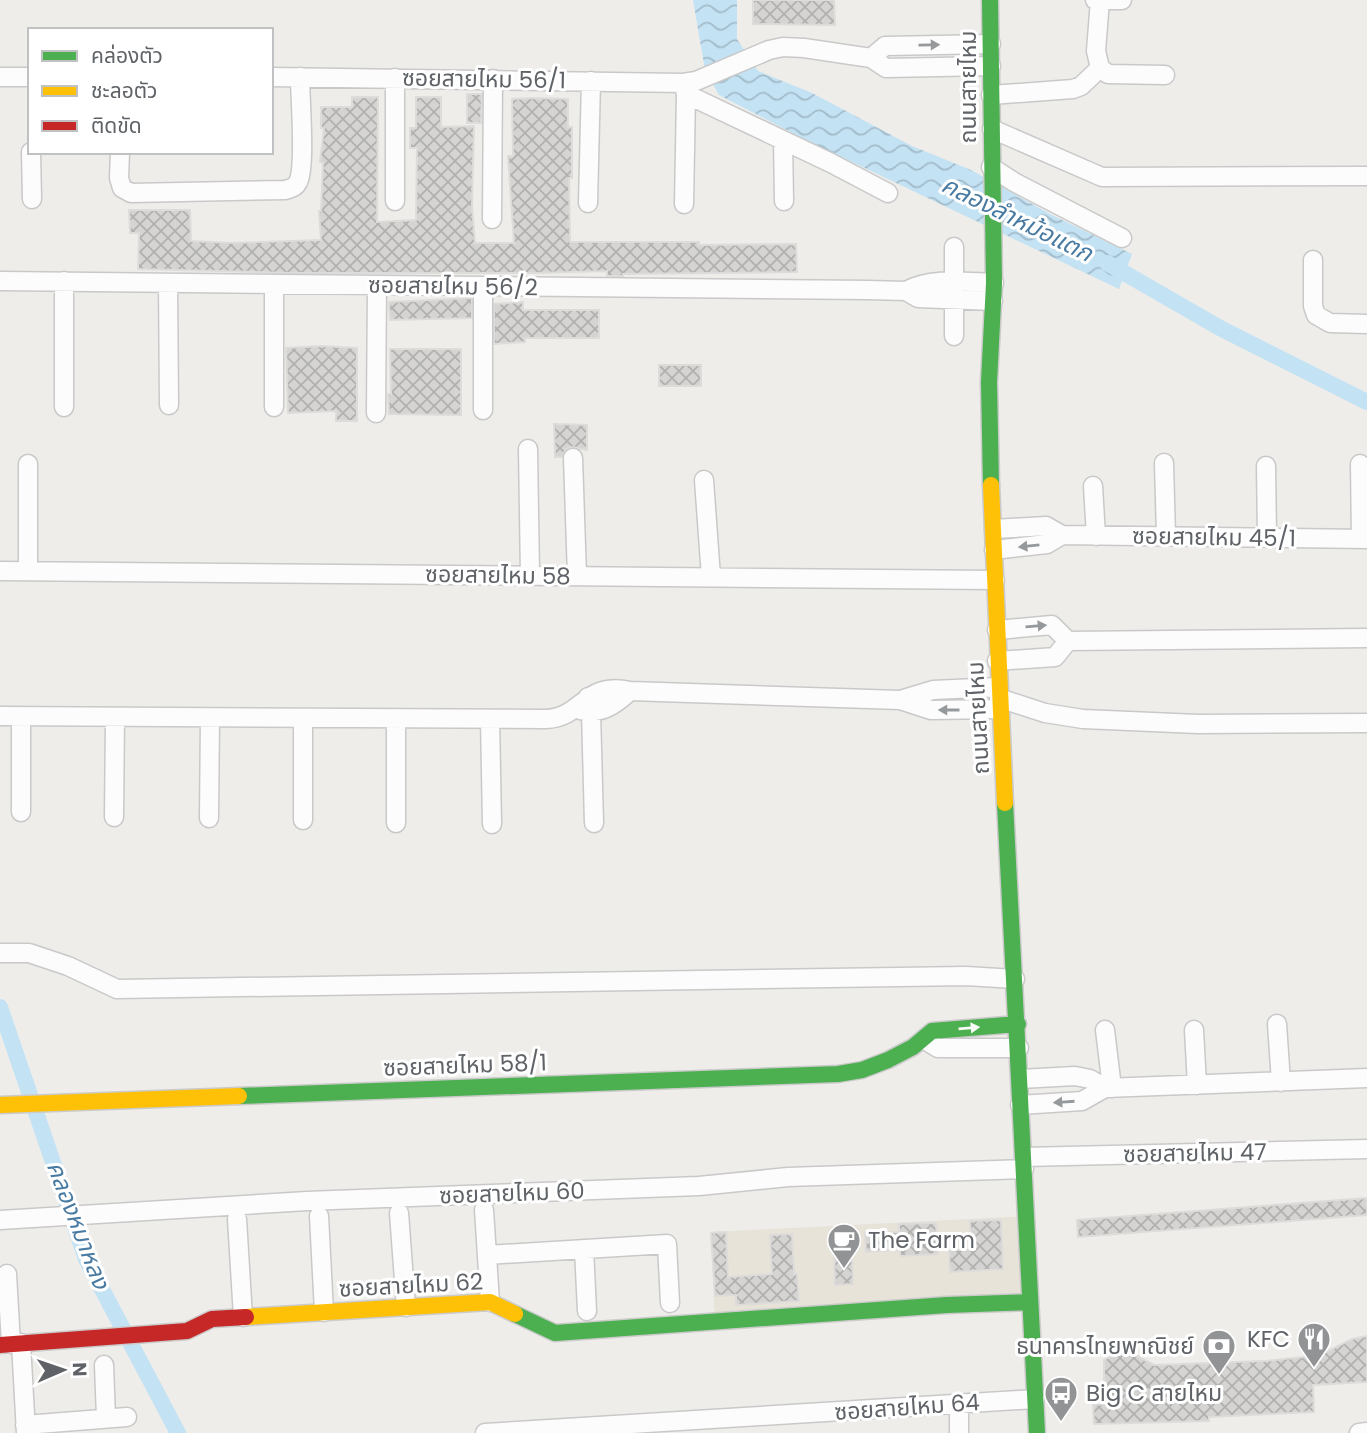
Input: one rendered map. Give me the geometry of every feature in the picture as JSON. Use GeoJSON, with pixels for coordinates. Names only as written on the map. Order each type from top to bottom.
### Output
{"type":"FeatureCollection","features":[{"type":"Feature","properties":{"kind":"street","name":"ถนนสายไหม"},"geometry":{"type":"LineString","coordinates":[[990,0],[994,238],[989,382],[990,475],[997,661],[1018,1024],[1037,1433]]}},
{"type":"Feature","properties":{"kind":"street"},"geometry":{"type":"LineString","coordinates":[[1122,0],[1098,0],[1096,51],[1100,68],[1108,74],[1165,75]]}},
{"type":"Feature","properties":{"kind":"street"},"geometry":{"type":"LineString","coordinates":[[871,58],[885,46],[991,44]]}},
{"type":"Feature","properties":{"kind":"street"},"geometry":{"type":"LineString","coordinates":[[688,86],[769,50],[804,48],[871,58],[886,68],[991,66]]}},
{"type":"Feature","properties":{"kind":"street"},"geometry":{"type":"LineString","coordinates":[[991,95],[1073,89],[1081,86],[1100,68]]}},
{"type":"Feature","properties":{"kind":"street"},"geometry":{"type":"LineString","coordinates":[[0,77],[28,77]]}},
{"type":"Feature","properties":{"kind":"street","name":"ซอยสายไหม 56/1"},"geometry":{"type":"LineString","coordinates":[[273,77],[591,81],[688,86]]}},
{"type":"Feature","properties":{"kind":"street"},"geometry":{"type":"LineString","coordinates":[[120,154],[119,178],[122,188],[131,193],[273,190],[295,187],[300,179],[301,164],[300,77]]}},
{"type":"Feature","properties":{"kind":"street"},"geometry":{"type":"LineString","coordinates":[[395,78],[395,201]]}},
{"type":"Feature","properties":{"kind":"street"},"geometry":{"type":"LineString","coordinates":[[492,219],[493,79]]}},
{"type":"Feature","properties":{"kind":"street"},"geometry":{"type":"LineString","coordinates":[[588,203],[591,81]]}},
{"type":"Feature","properties":{"kind":"street"},"geometry":{"type":"LineString","coordinates":[[688,86],[783,140],[888,192]]}},
{"type":"Feature","properties":{"kind":"street"},"geometry":{"type":"LineString","coordinates":[[684,204],[688,86]]}},
{"type":"Feature","properties":{"kind":"street"},"geometry":{"type":"LineString","coordinates":[[992,129],[1102,177],[1367,176]]}},
{"type":"Feature","properties":{"kind":"street"},"geometry":{"type":"LineString","coordinates":[[783,140],[783,201]]}},
{"type":"Feature","properties":{"kind":"street"},"geometry":{"type":"LineString","coordinates":[[32,154],[32,200]]}},
{"type":"Feature","properties":{"kind":"street"},"geometry":{"type":"LineString","coordinates":[[991,171],[1122,238]]}},
{"type":"Feature","properties":{"kind":"street"},"geometry":{"type":"LineString","coordinates":[[954,247],[954,336]]}},
{"type":"Feature","properties":{"kind":"street"},"geometry":{"type":"LineString","coordinates":[[1313,260],[1312,306],[1316,315],[1330,323],[1367,324]]}},
{"type":"Feature","properties":{"kind":"street","name":"ซอยสายไหม 56/2"},"geometry":{"type":"LineString","coordinates":[[0,281],[906,292],[918,298],[953,300],[994,292]]}},
{"type":"Feature","properties":{"kind":"street"},"geometry":{"type":"LineString","coordinates":[[64,281],[64,407]]}},
{"type":"Feature","properties":{"kind":"street","name":"ซอยสายไหม 56/2"},"geometry":{"type":"LineString","coordinates":[[906,292],[918,285],[953,282],[994,292]]}},
{"type":"Feature","properties":{"kind":"street"},"geometry":{"type":"LineString","coordinates":[[168,283],[169,405]]}},
{"type":"Feature","properties":{"kind":"street"},"geometry":{"type":"LineString","coordinates":[[274,284],[274,407]]}},
{"type":"Feature","properties":{"kind":"street"},"geometry":{"type":"LineString","coordinates":[[376,412],[377,285]]}},
{"type":"Feature","properties":{"kind":"street"},"geometry":{"type":"LineString","coordinates":[[483,287],[483,410]]}},
{"type":"Feature","properties":{"kind":"street"},"geometry":{"type":"LineString","coordinates":[[528,449],[530,576]]}},
{"type":"Feature","properties":{"kind":"street"},"geometry":{"type":"LineString","coordinates":[[573,458],[577,576]]}},
{"type":"Feature","properties":{"kind":"street"},"geometry":{"type":"LineString","coordinates":[[1164,463],[1166,536]]}},
{"type":"Feature","properties":{"kind":"street"},"geometry":{"type":"LineString","coordinates":[[28,464],[28,571]]}},
{"type":"Feature","properties":{"kind":"street"},"geometry":{"type":"LineString","coordinates":[[1360,464],[1364,539]]}},
{"type":"Feature","properties":{"kind":"street"},"geometry":{"type":"LineString","coordinates":[[1266,466],[1267,537]]}},
{"type":"Feature","properties":{"kind":"street"},"geometry":{"type":"LineString","coordinates":[[704,480],[711,577]]}},
{"type":"Feature","properties":{"kind":"street"},"geometry":{"type":"LineString","coordinates":[[1093,486],[1096,536]]}},
{"type":"Feature","properties":{"kind":"street","name":"ซอยสายไหม 45/1"},"geometry":{"type":"LineString","coordinates":[[994,529],[1046,526],[1062,535],[1364,539]]}},
{"type":"Feature","properties":{"kind":"street","name":"ซอยสายไหม 45/1"},"geometry":{"type":"LineString","coordinates":[[994,550],[1047,544],[1062,535]]}},
{"type":"Feature","properties":{"kind":"street","name":"ซอยสายไหม 58"},"geometry":{"type":"LineString","coordinates":[[0,571],[995,580]]}},
{"type":"Feature","properties":{"kind":"street"},"geometry":{"type":"LineString","coordinates":[[997,630],[1052,625],[1068,641],[1367,638]]}},
{"type":"Feature","properties":{"kind":"street"},"geometry":{"type":"LineString","coordinates":[[997,661],[1055,657],[1068,641]]}},
{"type":"Feature","properties":{"kind":"street"},"geometry":{"type":"LineString","coordinates":[[0,716],[552,719],[585,706],[607,689],[900,699],[933,690],[999,698],[1045,713],[1083,719],[1198,723],[1367,723]]}},
{"type":"Feature","properties":{"kind":"street"},"geometry":{"type":"LineString","coordinates":[[585,706],[594,822]]}},
{"type":"Feature","properties":{"kind":"street"},"geometry":{"type":"LineString","coordinates":[[21,716],[21,812]]}},
{"type":"Feature","properties":{"kind":"street"},"geometry":{"type":"LineString","coordinates":[[114,817],[115,718]]}},
{"type":"Feature","properties":{"kind":"street"},"geometry":{"type":"LineString","coordinates":[[209,818],[210,718]]}},
{"type":"Feature","properties":{"kind":"street"},"geometry":{"type":"LineString","coordinates":[[303,719],[303,820]]}},
{"type":"Feature","properties":{"kind":"street"},"geometry":{"type":"LineString","coordinates":[[396,719],[396,823]]}},
{"type":"Feature","properties":{"kind":"street"},"geometry":{"type":"LineString","coordinates":[[490,719],[492,824]]}},
{"type":"Feature","properties":{"kind":"street"},"geometry":{"type":"LineString","coordinates":[[0,953],[29,953],[68,966],[117,989],[965,976],[1015,979]]}},
{"type":"Feature","properties":{"kind":"street","name":"ซอยสายไหม 58/1"},"geometry":{"type":"LineString","coordinates":[[6,1104],[838,1074],[866,1069],[925,1040],[932,1031],[1018,1024]]}},
{"type":"Feature","properties":{"kind":"street"},"geometry":{"type":"LineString","coordinates":[[1278,1024],[1281,1082]]}},
{"type":"Feature","properties":{"kind":"street"},"geometry":{"type":"LineString","coordinates":[[1105,1030],[1109,1088]]}},
{"type":"Feature","properties":{"kind":"street"},"geometry":{"type":"LineString","coordinates":[[1194,1030],[1197,1085]]}},
{"type":"Feature","properties":{"kind":"street"},"geometry":{"type":"LineString","coordinates":[[925,1040],[938,1048],[1019,1048]]}},
{"type":"Feature","properties":{"kind":"street"},"geometry":{"type":"LineString","coordinates":[[1020,1079],[1074,1076],[1090,1079],[1109,1088]]}},
{"type":"Feature","properties":{"kind":"street"},"geometry":{"type":"LineString","coordinates":[[1020,1105],[1082,1101],[1109,1088],[1367,1078]]}},
{"type":"Feature","properties":{"kind":"street","name":"ซอยสายไหม 47"},"geometry":{"type":"LineString","coordinates":[[1024,1163],[1367,1149]]}},
{"type":"Feature","properties":{"kind":"street","name":"ซอยสายไหม 60"},"geometry":{"type":"LineString","coordinates":[[0,1220],[307,1201],[699,1186],[789,1177],[1024,1163]]}},
{"type":"Feature","properties":{"kind":"street"},"geometry":{"type":"LineString","coordinates":[[484,1210],[490,1302]]}},
{"type":"Feature","properties":{"kind":"street"},"geometry":{"type":"LineString","coordinates":[[400,1213],[406,1307]]}},
{"type":"Feature","properties":{"kind":"street"},"geometry":{"type":"LineString","coordinates":[[319,1216],[324,1312]]}},
{"type":"Feature","properties":{"kind":"street"},"geometry":{"type":"LineString","coordinates":[[237,1219],[243,1317]]}},
{"type":"Feature","properties":{"kind":"street"},"geometry":{"type":"LineString","coordinates":[[487,1255],[667,1244],[670,1303]]}},
{"type":"Feature","properties":{"kind":"street"},"geometry":{"type":"LineString","coordinates":[[583,1249],[587,1311]]}},
{"type":"Feature","properties":{"kind":"street"},"geometry":{"type":"LineString","coordinates":[[7,1274],[11,1344],[25,1429],[127,1416]]}},
{"type":"Feature","properties":{"kind":"street","name":"ซอยสายไหม 62"},"geometry":{"type":"LineString","coordinates":[[11,1344],[187,1331],[212,1319],[490,1302],[555,1333],[1030,1302]]}},
{"type":"Feature","properties":{"kind":"street"},"geometry":{"type":"LineString","coordinates":[[103,1365],[106,1418]]}},
{"type":"Feature","properties":{"kind":"street","name":"ซอยสายไหม 64"},"geometry":{"type":"LineString","coordinates":[[485,1433],[1035,1399]]}},
{"type":"Feature","properties":{"kind":"street","name":"ซอยสายไหม 64"},"geometry":{"type":"LineString","coordinates":[[958,1411],[960,1433]]}},
{"type":"Feature","properties":{"kind":"street"},"geometry":{"type":"LineString","coordinates":[[1359,1433],[1367,1432]]}},
{"type":"Feature","properties":{"kind":"shaded area"},"geometry":{"type":"Polygon","coordinates":[[[1027,1216],[1030,1302],[715,1323],[711,1232],[1027,1216]]]}},
{"type":"Feature","properties":{"kind":"water"},"geometry":{"type":"Polygon","coordinates":[[[693,0],[737,0],[737,39],[758,71],[812,93],[912,146],[971,170],[1052,215],[1132,254],[1119,289],[808,141],[719,95],[705,70],[693,0]]]}},
{"type":"Feature","properties":{"kind":"building"},"geometry":{"type":"Polygon","coordinates":[[[753,0],[834,0],[835,25],[753,24],[753,0]]]}},
{"type":"Feature","properties":{"kind":"building"},"geometry":{"type":"Polygon","coordinates":[[[467,94],[482,94],[481,123],[467,123],[467,94]]]}},
{"type":"Feature","properties":{"kind":"building"},"geometry":{"type":"Polygon","coordinates":[[[352,97],[378,97],[377,222],[416,220],[417,148],[410,148],[410,128],[416,128],[416,97],[441,97],[441,127],[474,126],[472,206],[475,243],[514,243],[508,156],[513,156],[512,99],[568,99],[568,127],[572,127],[572,178],[569,178],[570,242],[796,244],[797,272],[607,276],[607,271],[290,273],[138,269],[139,233],[130,233],[129,210],[190,210],[191,241],[233,243],[321,240],[319,211],[323,163],[320,162],[324,128],[321,128],[321,107],[352,107],[352,97]]]}},
{"type":"Feature","properties":{"kind":"building"},"geometry":{"type":"Polygon","coordinates":[[[472,298],[472,318],[390,320],[389,302],[472,298]]]}},
{"type":"Feature","properties":{"kind":"building"},"geometry":{"type":"Polygon","coordinates":[[[523,302],[523,310],[599,310],[599,338],[525,338],[525,342],[494,344],[494,304],[523,302]]]}},
{"type":"Feature","properties":{"kind":"building"},"geometry":{"type":"Polygon","coordinates":[[[286,348],[357,348],[357,421],[336,421],[336,411],[288,413],[286,348]]]}},
{"type":"Feature","properties":{"kind":"building"},"geometry":{"type":"Polygon","coordinates":[[[390,349],[461,349],[461,415],[389,414],[390,349]]]}},
{"type":"Feature","properties":{"kind":"building"},"geometry":{"type":"Polygon","coordinates":[[[659,365],[701,365],[701,386],[659,386],[659,365]]]}},
{"type":"Feature","properties":{"kind":"building"},"geometry":{"type":"Polygon","coordinates":[[[554,424],[587,425],[587,450],[572,447],[566,449],[562,457],[555,457],[554,424]]]}},
{"type":"Feature","properties":{"kind":"building"},"geometry":{"type":"Polygon","coordinates":[[[1367,1198],[1367,1215],[1078,1237],[1077,1220],[1367,1198]]]}},
{"type":"Feature","properties":{"kind":"building"},"geometry":{"type":"Polygon","coordinates":[[[1001,1220],[1003,1269],[950,1272],[949,1249],[971,1248],[970,1221],[1001,1220]]]}},
{"type":"Feature","properties":{"kind":"building"},"geometry":{"type":"Polygon","coordinates":[[[936,1223],[938,1254],[900,1256],[900,1250],[866,1252],[865,1233],[899,1232],[899,1224],[936,1223]]]}},
{"type":"Feature","properties":{"kind":"building"},"geometry":{"type":"Polygon","coordinates":[[[726,1232],[728,1277],[772,1274],[770,1235],[792,1234],[794,1274],[797,1274],[799,1301],[736,1305],[736,1295],[715,1296],[711,1233],[726,1232]]]}},
{"type":"Feature","properties":{"kind":"building"},"geometry":{"type":"Polygon","coordinates":[[[852,1253],[853,1284],[835,1285],[834,1254],[852,1253]]]}},
{"type":"Feature","properties":{"kind":"building"},"geometry":{"type":"Polygon","coordinates":[[[1367,1336],[1367,1382],[1313,1385],[1314,1412],[1209,1417],[1209,1421],[1094,1424],[1093,1405],[1104,1404],[1104,1360],[1111,1356],[1132,1353],[1154,1365],[1265,1361],[1328,1351],[1352,1339],[1367,1336]]]}},
{"type":"Feature","properties":{"kind":"waterway","name":"คลองลำหม้อแตก"},"geometry":{"type":"LineString","coordinates":[[1107,263],[1220,328],[1367,402]]}},
{"type":"Feature","properties":{"kind":"waterway","name":"คลองหมาหลง"},"geometry":{"type":"LineString","coordinates":[[0,1007],[86,1259],[178,1433]]}},
{"type":"Feature","properties":{"kind":"traffic: fast"},"geometry":{"type":"LineString","coordinates":[[990,0],[994,283],[989,382],[991,485]]}},
{"type":"Feature","properties":{"kind":"traffic: fast"},"geometry":{"type":"LineString","coordinates":[[1005,803],[1037,1433]]}},
{"type":"Feature","properties":{"kind":"traffic: fast"},"geometry":{"type":"LineString","coordinates":[[239,1096],[838,1074],[862,1070],[888,1060],[913,1047],[932,1031],[1018,1024]]}},
{"type":"Feature","properties":{"kind":"traffic: fast"},"geometry":{"type":"LineString","coordinates":[[515,1314],[555,1333],[947,1305],[1030,1302]]}},
{"type":"Feature","properties":{"kind":"traffic: slow"},"geometry":{"type":"LineString","coordinates":[[991,485],[1005,803]]}},
{"type":"Feature","properties":{"kind":"traffic: slow"},"geometry":{"type":"LineString","coordinates":[[0,1105],[239,1096]]}},
{"type":"Feature","properties":{"kind":"traffic: slow"},"geometry":{"type":"LineString","coordinates":[[246,1317],[490,1302],[515,1314]]}},
{"type":"Feature","properties":{"kind":"traffic: jam"},"geometry":{"type":"LineString","coordinates":[[0,1345],[187,1331],[212,1319],[246,1317]]}},
{"type":"Feature","properties":{"kind":"place","name":"The Farm"},"geometry":{"type":"Point","coordinates":[844,1270]}},
{"type":"Feature","properties":{"kind":"place","name":"KFC"},"geometry":{"type":"Point","coordinates":[1314,1369]}},
{"type":"Feature","properties":{"kind":"place","name":"ธนาคารไทยพาณิชย์"},"geometry":{"type":"Point","coordinates":[1219,1376]}},
{"type":"Feature","properties":{"kind":"place","name":"Big C สายไหม"},"geometry":{"type":"Point","coordinates":[1061,1423]}}]}
